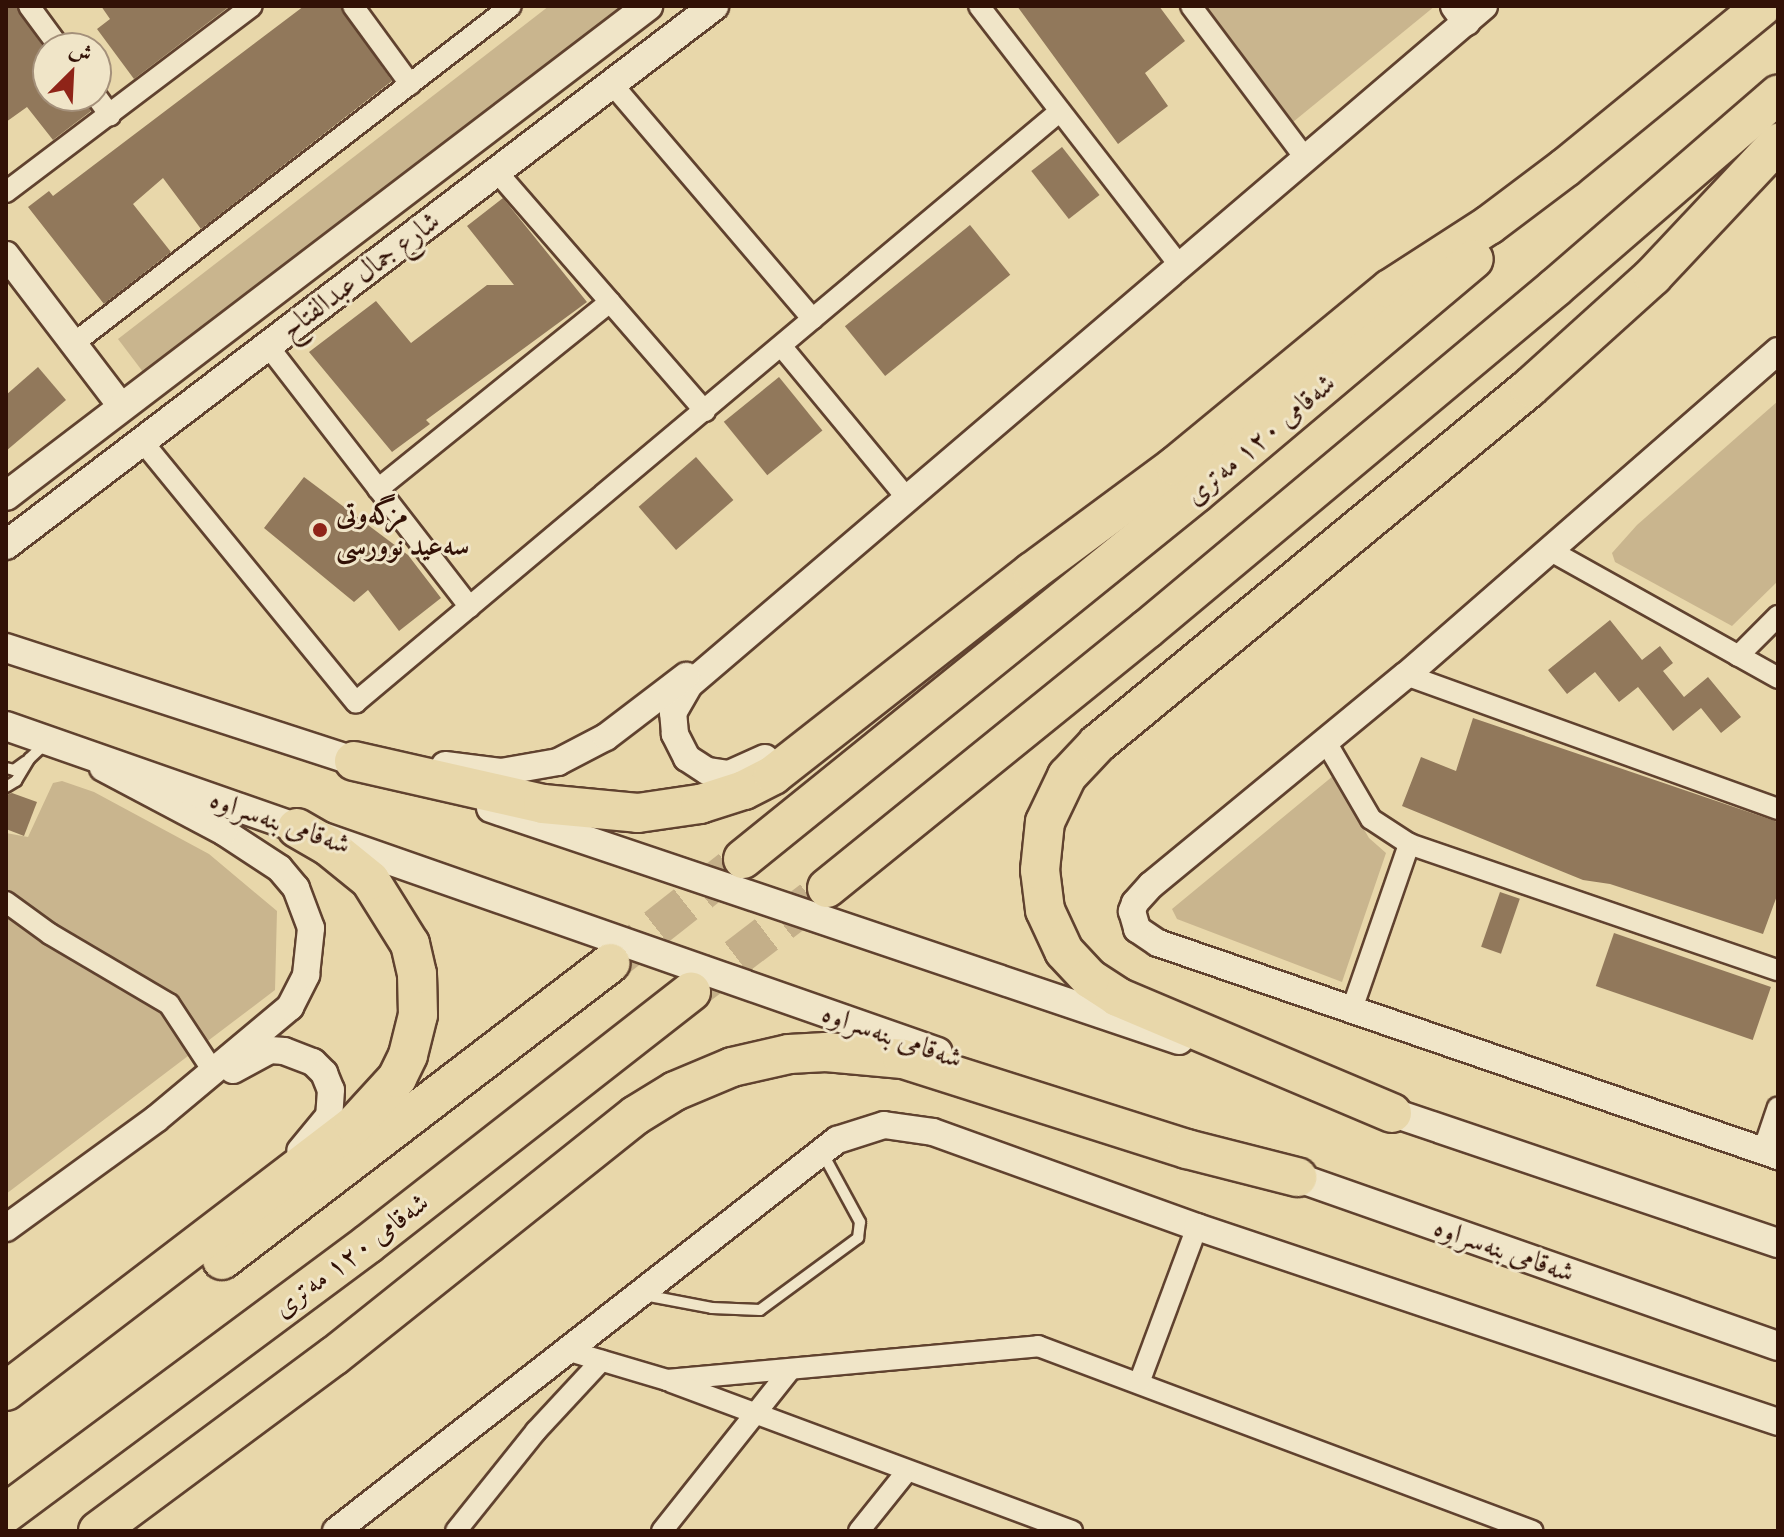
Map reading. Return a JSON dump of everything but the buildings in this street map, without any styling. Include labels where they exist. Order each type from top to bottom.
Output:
[{"type":"highway","points":[[354,761],[543,804],[638,813],[700,804],[744,790],[773,775],[1175,466],[1390,289],[1489,225],[1566,167],[1765,6]]},
{"type":"highway","name":"شەقامی ١٢٠ مەتری","points":[[743,859],[1196,493],[1765,6]]},
{"type":"highway","points":[[827,888],[1147,629],[1556,287],[1778,95]]},
{"type":"highway","points":[[1392,1113],[1118,997],[1090,979],[1064,951],[1045,910],[1040,870],[1045,822],[1067,776],[1097,744],[1529,388],[1653,276],[1778,143]]},
{"type":"highway","points":[[6,1391],[206,1240],[381,1100],[397,1078],[415,1033],[417,974],[403,929],[370,880],[328,846],[297,828]]},
{"type":"highway","points":[[6,1420],[258,1233],[611,963]]},
{"type":"highway","name":"شەقامی ١٢٠ مەتری","points":[[6,1513],[368,1244],[691,992]]},
{"type":"highway","points":[[98,1531],[334,1356],[636,1115],[675,1091],[732,1067],[789,1054],[826,1052],[903,1059],[1187,1149],[1297,1177]]},
{"type":"main road","name":"شارع جمال عبدالفتاح","points":[[6,496],[648,6]]},
{"type":"main road","name":"شارع جمال عبدالفتاح","points":[[6,545],[714,6]]},
{"type":"main road","points":[[523,102],[548,133]]},
{"type":"main road","points":[[6,648],[354,761],[1778,1243]]},
{"type":"main road","name":"شەقامی بنەسراوە","points":[[6,726],[39,750],[77,751],[1778,1346]]},
{"type":"street","points":[[29,6],[48,32]]},
{"type":"street","points":[[6,192],[252,6]]},
{"type":"street","points":[[353,6],[410,84]]},
{"type":"street","points":[[73,344],[511,6]]},
{"type":"street","points":[[979,6],[1180,266]]},
{"type":"street","points":[[1191,6],[1306,159]]},
{"type":"street","points":[[938,646],[746,769],[729,774],[707,771],[687,758],[678,743],[673,713],[690,684],[1306,159],[1468,11]]},
{"type":"street","points":[[612,84],[813,319]]},
{"type":"street","points":[[142,441],[356,702],[1059,112]]},
{"type":"street","points":[[497,172],[705,411]]},
{"type":"street","points":[[6,255],[121,406]]},
{"type":"street","points":[[378,489],[610,302]]},
{"type":"street","points":[[268,346],[470,607]]},
{"type":"street","points":[[782,347],[907,498]]},
{"type":"street","points":[[1778,351],[1406,675],[1151,885],[1135,903],[1132,919],[1137,929],[1158,943],[1770,1154],[1778,1107]]},
{"type":"street","points":[[1551,551],[1778,678]]},
{"type":"street","points":[[254,728],[463,769],[501,772],[530,769],[578,754],[606,737],[778,607]]},
{"type":"street","points":[[1738,656],[1778,616]]},
{"type":"street","points":[[1406,675],[1778,809]]},
{"type":"street","points":[[1326,742],[1371,819],[1409,844],[1778,970]]},
{"type":"street","points":[[6,1228],[156,1119],[290,1007],[298,994],[312,949],[307,910],[290,881],[259,853],[121,780],[77,751]]},
{"type":"street","points":[[1352,1009],[1409,844]]},
{"type":"street","points":[[6,902],[50,934],[169,1004],[213,1071]]},
{"type":"street","points":[[156,1119],[270,1050],[296,1054],[313,1062],[331,1090],[329,1116],[314,1137],[206,1240]]},
{"type":"street","points":[[336,1531],[837,1140],[884,1125],[933,1132],[1197,1227],[1778,1422]]},
{"type":"street","points":[[1139,1383],[1197,1227]]},
{"type":"street","points":[[667,1380],[1038,1346],[1532,1531]]},
{"type":"street","points":[[566,1350],[667,1380],[1059,1529]]},
{"type":"street","points":[[456,1531],[536,1431],[601,1361]]},
{"type":"street","points":[[662,1531],[790,1370]]},
{"type":"street","points":[[859,1531],[907,1471]]},
{"type":"lane","points":[[6,768],[14,770],[39,750]]},
{"type":"lane","points":[[6,787],[16,781],[39,750]]},
{"type":"lane","points":[[638,1293],[712,1308],[760,1310],[858,1238],[860,1222],[822,1152]]},
{"type":"shaded area","points":[[549,6],[623,6],[143,372],[118,339]]},
{"type":"shaded area","points":[[1205,6],[1435,6],[1293,122]]},
{"type":"shaded area","points":[[1778,401],[1778,581],[1732,626],[1615,562],[1612,553],[1637,525]]},
{"type":"shaded area","points":[[1333,776],[1369,838],[1386,853],[1342,982],[1177,919],[1172,909]]},
{"type":"shaded area","points":[[62,781],[94,792],[209,854],[277,911],[275,990],[6,1194],[6,833],[28,837],[53,783]]},
{"type":"tunnel","points":[[611,963],[743,859]]},
{"type":"tunnel","points":[[691,992],[827,888]]},
{"type":"place","name":"مزگەوتی سەعید نوورسی","points":[[320,530]]}]
